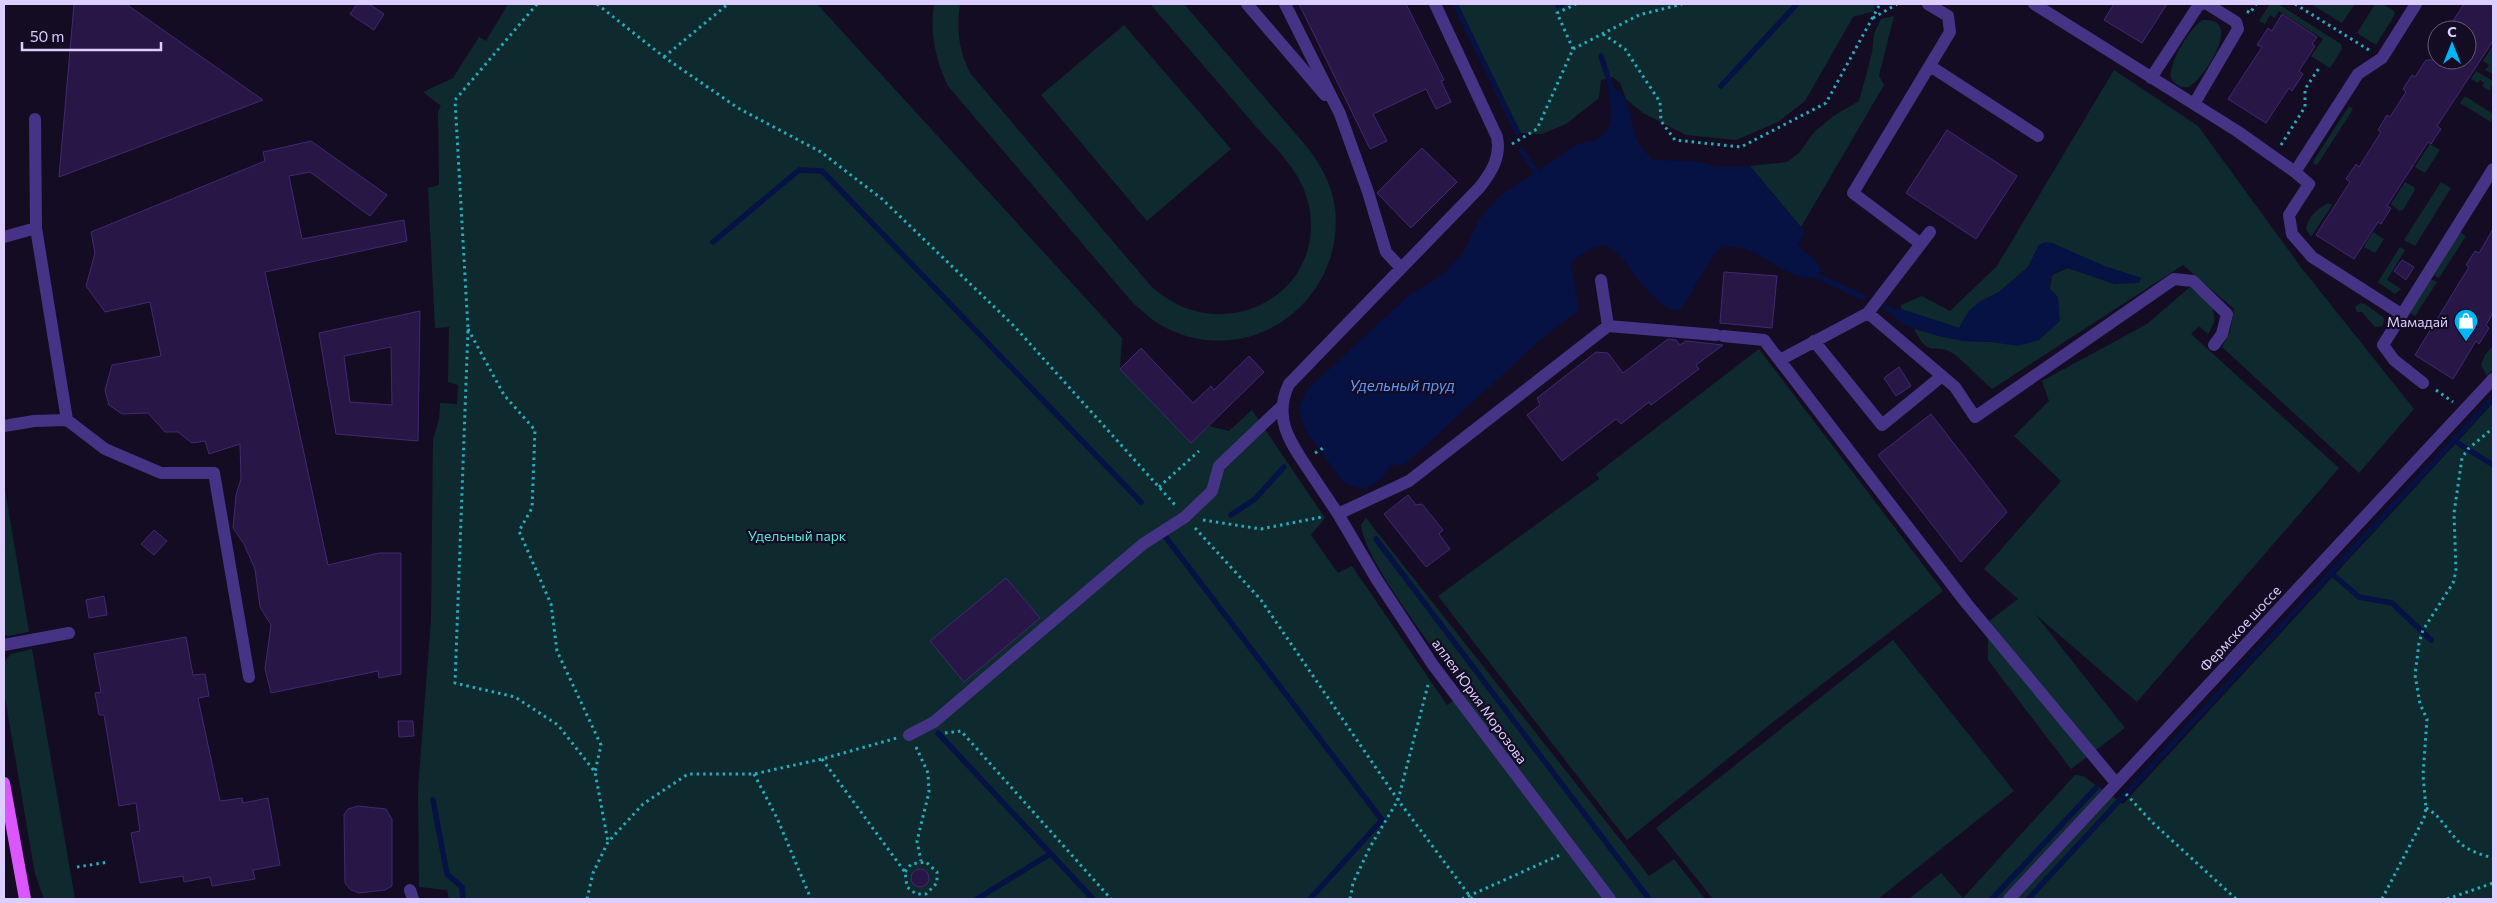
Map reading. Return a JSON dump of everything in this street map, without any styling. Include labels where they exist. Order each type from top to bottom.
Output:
[{"type":"main road","points":[[4,783],[25,899]]},
{"type":"street","points":[[1248,4],[1338,111]]},
{"type":"street","points":[[1284,4],[1338,111],[1366,184],[1386,252],[1400,267]]},
{"type":"street","points":[[909,735],[934,722],[1143,544],[1185,517],[1212,492],[1220,466],[1282,406],[1289,384],[1400,267],[1480,187],[1494,167],[1499,153],[1497,137],[1435,4]]},
{"type":"street","points":[[1921,244],[1853,193],[1950,32],[1948,16],[1928,4]]},
{"type":"street","points":[[2034,4],[2194,104],[2274,156],[2295,172],[2309,184],[2289,215],[2292,234],[2312,256],[2401,314]]},
{"type":"street","points":[[2151,78],[2198,6],[2202,4]]},
{"type":"street","points":[[2194,104],[2238,29],[2236,22],[2207,4]]},
{"type":"street","points":[[2295,172],[2358,74],[2382,58],[2416,4]]},
{"type":"street","points":[[1930,66],[2038,136]]},
{"type":"street","points":[[35,119],[36,228],[67,420]]},
{"type":"street","points":[[2423,382],[2394,360],[2383,345],[2493,169]]},
{"type":"street","points":[[4,237],[36,228]]},
{"type":"street","points":[[1780,360],[1868,313],[1930,232]]},
{"type":"street","points":[[1868,313],[1955,387],[1974,417],[2174,279],[2193,281],[2227,314],[2222,334],[2214,345]]},
{"type":"street","points":[[1601,280],[1608,326]]},
{"type":"street","points":[[1338,514],[1409,481],[1608,326],[1764,340],[1967,604],[2116,783]]},
{"type":"street","points":[[1814,341],[1882,425],[1942,376]]},
{"type":"street","name":"Фермское шоссе","points":[[2009,899],[2493,379]]},
{"type":"street","name":"аллея Юрия Морозова","points":[[1282,406],[1282,422],[1287,438],[1338,514],[1377,580],[1433,665],[1610,899]]},
{"type":"street","points":[[4,426],[34,421],[67,420],[105,449],[161,473],[214,474],[249,677]]},
{"type":"street","points":[[4,645],[70,633]]},
{"type":"path","points":[[537,4],[455,100],[468,328],[464,363],[455,683],[515,697],[558,725],[595,772]]},
{"type":"path","points":[[596,4],[664,57],[738,108],[821,152],[882,199],[1014,326],[1261,600],[1398,800],[1471,898]]},
{"type":"path","points":[[664,57],[728,4]]},
{"type":"path","points":[[1573,49],[1557,13],[1576,4]]},
{"type":"path","points":[[1499,153],[1537,129],[1573,49],[1639,15],[1682,4]]},
{"type":"path","points":[[1603,34],[1625,49],[1660,102],[1661,121],[1675,140],[1741,147],[1826,103],[1880,4]]},
{"type":"path","points":[[1872,18],[1897,4]]},
{"type":"path","points":[[2245,10],[2250,13],[2256,4]]},
{"type":"path","points":[[2296,4],[2382,58]]},
{"type":"path","points":[[2274,156],[2305,107],[2305,89],[2319,68]]},
{"type":"path","points":[[468,328],[504,395],[535,430],[532,508],[519,531],[551,604],[556,651],[601,745],[595,772],[608,842]]},
{"type":"path","points":[[2423,382],[2464,410]]},
{"type":"path","points":[[2382,899],[2424,818],[2426,808],[2423,775],[2427,719],[2420,704],[2415,675],[2419,642],[2423,630],[2452,583],[2456,571],[2454,512],[2462,458],[2468,449],[2493,428]]},
{"type":"path","points":[[1318,451],[1323,448]]},
{"type":"path","points":[[1159,487],[1199,451]]},
{"type":"path","points":[[1185,517],[1261,529],[1338,514]]},
{"type":"path","points":[[1350,899],[1353,883],[1370,847],[1398,800],[1433,665]]},
{"type":"path","points":[[934,722],[946,734],[961,731],[1111,899]]},
{"type":"path","points":[[587,899],[593,873],[608,842],[643,804],[688,774],[754,774],[822,759],[909,735],[922,757],[928,773],[928,801],[917,840],[920,861]]},
{"type":"path","points":[[822,759],[905,872],[905,883],[911,891],[921,894],[931,891],[937,883],[936,872],[930,864],[920,861],[911,864],[905,872]]},
{"type":"path","points":[[754,774],[777,818],[811,899]]},
{"type":"path","points":[[2116,783],[2152,822],[2236,899]]},
{"type":"path","points":[[2426,808],[2434,812],[2460,843],[2479,854],[2493,858]]},
{"type":"path","points":[[1462,899],[1471,898],[1572,849]]},
{"type":"path","points":[[77,867],[109,862]]},
{"type":"path","points":[[2447,899],[2493,883]]},
{"type":"green space","name":"Удельный парк","points":[[508,4],[817,4],[1122,338],[1120,369],[1191,443],[1209,426],[1229,431],[1252,410],[1325,518],[1311,535],[1338,573],[1352,566],[1447,705],[1465,692],[1405,609],[1375,562],[1361,525],[1366,518],[1649,876],[1674,859],[1705,899],[449,899],[447,890],[419,887],[418,789],[431,620],[433,440],[439,419],[440,403],[457,404],[458,385],[448,382],[449,327],[435,328],[428,188],[439,185],[438,111],[441,106],[423,92],[453,78],[479,37],[486,41]]},
{"type":"green space","points":[[934,4],[960,4],[959,40],[970,73],[1150,285],[1179,305],[1209,314],[1239,312],[1266,302],[1289,284],[1304,259],[1311,229],[1306,195],[1302,185],[1283,156],[1150,4],[1184,4],[1307,147],[1329,183],[1335,208],[1334,241],[1325,271],[1309,297],[1287,318],[1261,333],[1231,340],[1200,339],[1168,329],[1149,317],[1132,302],[948,86],[937,56],[933,36]]},
{"type":"green space","points":[[1455,4],[1875,4],[1874,11],[1853,17],[1805,101],[1778,122],[1736,140],[1686,135],[1643,113],[1626,99],[1620,83],[1613,77],[1601,80],[1599,98],[1566,124],[1542,134],[1518,133]]},
{"type":"green space","points":[[2270,4],[2278,4],[2341,44],[2342,49],[2330,68],[2311,56],[2323,39],[2279,11],[2275,18],[2270,15],[2265,24],[2259,21]]},
{"type":"green space","points":[[2311,4],[2355,4],[2342,23]]},
{"type":"green space","points":[[2375,4],[2383,4],[2394,11],[2395,14],[2376,45],[2357,33]]},
{"type":"green space","points":[[1894,16],[1879,76],[1884,85],[1801,227],[1750,166],[1787,162],[1799,153],[1815,131],[1835,115],[1859,101],[1872,53],[1874,34],[1881,19]]},
{"type":"green space","points":[[2203,20],[2215,22],[2221,29],[2221,39],[2210,63],[2202,74],[2188,87],[2180,86],[2171,78],[2176,55],[2192,30]]},
{"type":"green space","points":[[1124,25],[1231,149],[1147,221],[1041,95]]},
{"type":"green space","points":[[2492,47],[2493,74],[2485,70],[2489,65],[2483,61]]},
{"type":"green space","points":[[2114,70],[2198,126],[2300,266],[2414,409],[2359,473],[2222,347],[2230,332],[2234,309],[2183,265],[1992,389],[1954,354],[1924,345],[1914,329],[1963,341],[1991,342],[2050,289],[2052,275],[2068,268],[2115,284],[2141,278],[2039,245],[2028,267],[1999,292],[1981,301],[1969,311],[1959,328],[1901,309],[1901,305],[1922,296],[1950,311],[1997,266]]},
{"type":"green space","points":[[2476,71],[2493,81],[2490,91],[2482,86],[2484,83],[2480,80],[2478,83],[2471,79]]},
{"type":"green space","points":[[2465,96],[2493,114],[2491,122],[2460,103]]},
{"type":"green space","points":[[2349,106],[2353,109],[2317,165],[2313,163],[2314,160]]},
{"type":"green space","points":[[2430,144],[2440,150],[2425,173],[2415,167]]},
{"type":"green space","points":[[2405,182],[2414,187],[2415,190],[2403,210],[2399,211],[2391,204]]},
{"type":"green space","points":[[2441,182],[2451,188],[2415,246],[2404,240]]},
{"type":"green space","points":[[2328,203],[2332,205],[2311,237],[2306,229],[2311,217]]},
{"type":"green space","points":[[2373,232],[2384,239],[2375,253],[2364,247]]},
{"type":"green space","points":[[2460,232],[2466,236],[2439,278],[2434,275]]},
{"type":"green space","points":[[2400,247],[2405,250],[2387,280],[2401,289],[2395,294],[2378,282]]},
{"type":"green space","points":[[2431,279],[2437,282],[2415,316],[2410,313]]},
{"type":"green space","points":[[2190,287],[2208,303],[2214,313],[2213,326],[2208,334],[2199,326],[2191,334],[2339,468],[2137,702],[2035,614],[2125,728],[2071,769],[1988,660],[1988,622],[2018,599],[1984,569],[2061,481],[2014,436],[2049,401],[2042,381],[2147,324]]},
{"type":"green space","points":[[2360,303],[2365,304],[2384,318],[2383,326],[2375,327],[2362,312],[2357,312],[2355,307]]},
{"type":"green space","points":[[2493,345],[2493,369],[2487,376],[2481,365],[2485,355]]},
{"type":"green space","points":[[1759,349],[1943,591],[1782,715],[1627,840],[1438,596],[1599,479],[1596,474]]},
{"type":"green space","points":[[2493,403],[2493,899],[1909,899],[1941,873],[1963,898],[2075,775],[2083,776],[2123,804]]},
{"type":"green space","points":[[4,484],[29,632],[8,636],[4,634]]},
{"type":"green space","points":[[1893,640],[2014,791],[1878,899],[1713,899],[1656,828]]},
{"type":"green space","points":[[32,649],[75,899],[44,899],[35,874],[4,692],[4,662],[11,654]]},
{"type":"water","name":"Удельный пруд","points":[[1611,87],[1618,90],[1627,102],[1638,142],[1652,160],[1695,161],[1720,167],[1750,166],[1804,231],[1798,245],[1816,261],[1821,270],[1817,276],[1798,276],[1747,249],[1737,247],[1721,248],[1709,262],[1679,310],[1669,309],[1646,289],[1620,256],[1606,246],[1598,246],[1579,256],[1571,264],[1579,310],[1539,341],[1420,451],[1403,464],[1390,466],[1379,481],[1362,489],[1343,482],[1305,429],[1299,409],[1306,391],[1410,294],[1441,276],[1463,253],[1479,220],[1501,195],[1574,146],[1598,138],[1604,133],[1610,122],[1608,91]]},
{"type":"water","points":[[2046,242],[2107,267],[2141,278],[2139,283],[2115,284],[2068,268],[2055,272],[2050,279],[2050,289],[2058,297],[2060,321],[2039,340],[2018,346],[1991,342],[1963,341],[1938,336],[1907,326],[1893,316],[1895,309],[1901,309],[1959,328],[1969,311],[1981,301],[1999,292],[2028,267],[2039,245]]},
{"type":"building","points":[[74,4],[126,4],[263,100],[59,177]]},
{"type":"building","points":[[357,4],[369,4],[384,14],[374,30],[350,14]]},
{"type":"building","points":[[1299,4],[1406,4],[1444,80],[1441,81],[1451,102],[1436,109],[1426,89],[1373,114],[1387,141],[1370,149]]},
{"type":"building","points":[[2114,4],[2167,4],[2142,43],[2104,20]]},
{"type":"building","points":[[2464,4],[2493,4],[2493,41],[2477,65],[2477,20],[2454,20]]},
{"type":"building","points":[[2282,14],[2317,37],[2312,44],[2315,46],[2299,71],[2303,74],[2292,91],[2289,88],[2266,123],[2228,99],[2262,47],[2257,45],[2268,28],[2272,31]]},
{"type":"building","points":[[2426,60],[2427,70],[2474,70],[2437,126],[2441,129],[2431,144],[2428,142],[2387,206],[2391,208],[2381,224],[2378,222],[2354,259],[2316,235],[2350,182],[2346,179],[2356,164],[2359,167],[2381,132],[2378,130],[2387,115],[2390,117],[2406,92],[2403,89],[2412,75],[2415,77]]},
{"type":"building","points":[[1947,130],[2017,176],[1976,239],[1906,193]]},
{"type":"building","points":[[311,141],[387,195],[370,216],[310,172],[289,176],[302,239],[404,220],[407,241],[265,272],[328,565],[379,553],[401,553],[401,674],[379,678],[378,671],[271,693],[265,669],[271,625],[260,607],[255,569],[244,544],[233,528],[236,495],[241,479],[240,444],[209,454],[205,441],[192,443],[178,432],[165,432],[148,413],[122,414],[109,405],[105,390],[112,365],[161,356],[150,302],[105,312],[86,286],[95,253],[91,232],[265,161],[263,152]]},
{"type":"building","points":[[1422,148],[1457,182],[1411,228],[1377,193]]},
{"type":"building","points":[[2493,229],[2493,313],[2486,325],[2489,328],[2479,344],[2476,341],[2453,379],[2415,355],[2469,267],[2466,265],[2475,251],[2479,253]]},
{"type":"building","points":[[2402,260],[2414,267],[2406,280],[2394,271]]},
{"type":"building","points":[[1724,272],[1777,276],[1772,328],[1720,323]]},
{"type":"building","points":[[420,311],[418,441],[336,434],[319,333]],"holes":[[[391,347],[392,405],[350,402],[344,356]]]},
{"type":"building","points":[[1668,339],[1676,340],[1680,345],[1686,341],[1723,345],[1696,365],[1699,369],[1651,405],[1649,402],[1621,424],[1616,419],[1562,461],[1527,415],[1540,405],[1537,398],[1596,352],[1608,353],[1623,373]]},
{"type":"building","points":[[1141,348],[1193,403],[1211,386],[1214,390],[1249,356],[1264,372],[1191,443],[1120,369]]},
{"type":"building","points":[[1899,367],[1911,386],[1896,396],[1884,378]]},
{"type":"building","points":[[1931,414],[2007,512],[1961,562],[1878,455]]},
{"type":"building","points":[[1408,495],[1416,505],[1422,504],[1443,530],[1439,534],[1450,549],[1426,567],[1384,514]]},
{"type":"building","points":[[154,530],[167,541],[154,555],[141,544]]},
{"type":"building","points":[[1006,578],[1040,618],[964,682],[930,641]]},
{"type":"building","points":[[104,596],[107,615],[89,618],[86,600]]},
{"type":"building","points":[[186,637],[193,675],[205,674],[209,696],[198,698],[220,801],[242,798],[243,803],[268,798],[280,865],[253,870],[255,879],[212,886],[210,877],[184,882],[183,876],[140,883],[131,833],[140,831],[136,803],[119,806],[104,715],[99,715],[95,693],[101,692],[94,654]]},
{"type":"building","points":[[398,721],[413,721],[414,736],[399,737]]},
{"type":"building","points":[[358,806],[386,809],[392,819],[392,886],[385,890],[359,893],[351,890],[345,883],[344,815],[348,809]]},
{"type":"building","points":[[920,869],[926,872],[929,878],[926,884],[920,887],[914,884],[911,878],[914,872]]},
{"type":"waterway","points":[[1455,4],[1518,133]]},
{"type":"waterway","points":[[1558,6],[1563,4]]},
{"type":"waterway","points":[[1721,86],[1797,4]]},
{"type":"waterway","points":[[1601,56],[1611,87]]},
{"type":"waterway","points":[[1522,151],[1536,172]]},
{"type":"waterway","points":[[713,242],[799,170],[822,171],[1141,502]]},
{"type":"waterway","points":[[1817,276],[1863,297]]},
{"type":"waterway","points":[[1886,308],[1893,311]]},
{"type":"waterway","points":[[2028,899],[2493,398]]},
{"type":"waterway","points":[[2453,440],[2493,465]]},
{"type":"waterway","points":[[1231,515],[1255,499],[1284,467]]},
{"type":"waterway","points":[[1164,535],[1382,820],[1310,899]]},
{"type":"waterway","points":[[1376,539],[1649,899]]},
{"type":"waterway","points":[[2330,572],[2359,597],[2392,603],[2431,640]]},
{"type":"waterway","points":[[938,733],[1093,899]]},
{"type":"waterway","points":[[1992,899],[2096,788]]},
{"type":"waterway","points":[[433,800],[447,874],[462,887],[463,899]]},
{"type":"waterway","points":[[977,899],[1050,854]]},
{"type":"place","name":"Мамадай","points":[[2466,342]]}]
